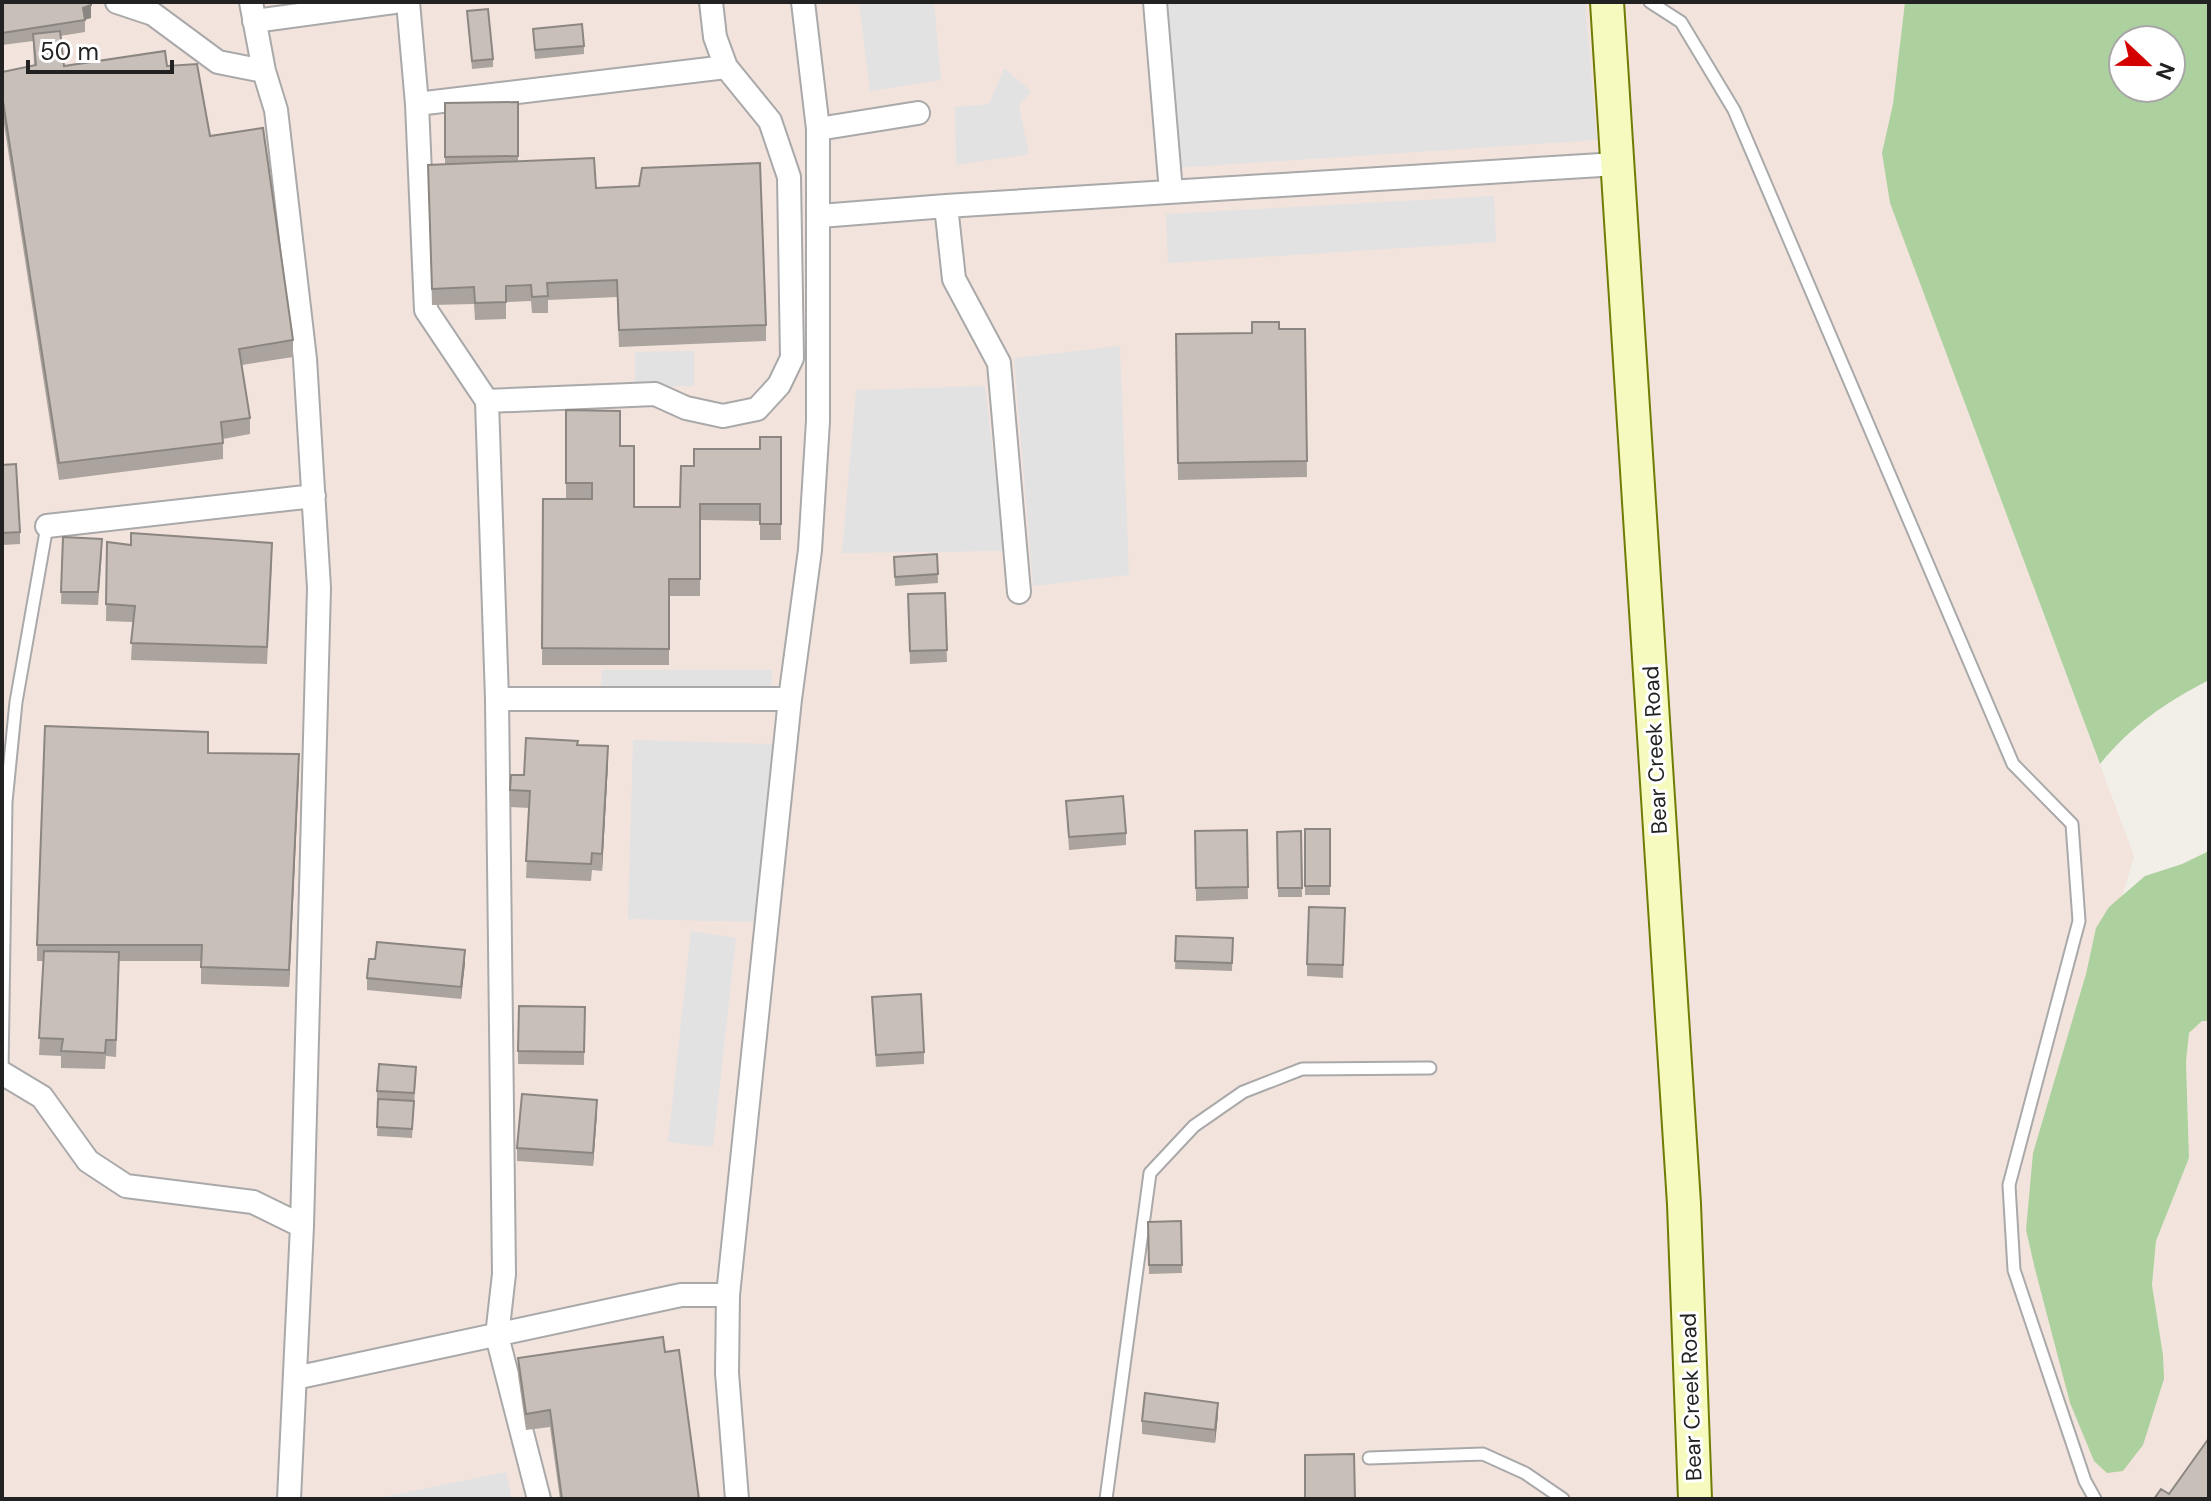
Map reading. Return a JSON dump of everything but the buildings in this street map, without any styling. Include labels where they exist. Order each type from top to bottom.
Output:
[{"type":"street","points":[[117,2],[153,14],[218,62],[264,71]]},
{"type":"street","points":[[289,1499],[302,1226],[319,588],[305,359],[276,110],[252,12],[394,2]]},
{"type":"street","points":[[408,2],[417,104],[426,310],[487,401],[497,699],[504,1274],[497,1336],[539,1499]]},
{"type":"street","points":[[487,401],[655,394],[686,408],[723,416],[757,409],[779,385],[792,358],[789,177],[770,121],[726,67],[715,37],[711,2]]},
{"type":"street","points":[[737,1499],[727,1373],[728,1295],[790,699],[812,521],[818,421],[818,129],[803,2]]},
{"type":"street","points":[[1155,2],[1171,192]]},
{"type":"street","name":"Bear Creek Road","points":[[1607,2],[1684,1204],[1695,1499]]},
{"type":"street","points":[[417,104],[726,67]]},
{"type":"street","points":[[818,129],[918,113]]},
{"type":"street","points":[[820,216],[1617,164]]},
{"type":"street","points":[[946,206],[954,279],[999,363],[1019,592]]},
{"type":"street","points":[[47,526],[314,496]]},
{"type":"street","points":[[497,699],[790,699]]},
{"type":"street","points":[[2,1073],[42,1097],[88,1161],[126,1186],[253,1202],[302,1226]]},
{"type":"street","points":[[295,1378],[681,1295],[728,1295]]},
{"type":"lane","points":[[1650,2],[1681,22],[1734,110],[2013,764],[2072,824],[2079,921],[2009,1185],[2014,1270],[2085,1481],[2095,1499]]},
{"type":"lane","points":[[2,1073],[6,802],[23,663],[47,526]]},
{"type":"lane","points":[[1106,1499],[1150,1173],[1194,1126],[1243,1092],[1302,1069],[1430,1068]]},
{"type":"lane","points":[[1369,1458],[1483,1454],[1525,1473],[1563,1499]]},
{"type":"shaded area","points":[[2,2],[1933,2],[1891,203],[2134,856],[2026,1230],[2070,1403],[2163,1355],[2152,1285],[2156,1241],[2189,1158],[2186,1062],[2189,1033],[2202,1021],[2209,1021],[2209,1499],[2,1499]]},
{"type":"shaded area","points":[[859,2],[934,2],[941,80],[870,91]]},
{"type":"shaded area","points":[[1163,2],[1585,2],[1597,140],[1175,168]]},
{"type":"shaded area","points":[[1004,68],[1031,91],[1019,106],[1029,154],[956,165],[955,107],[989,104]]},
{"type":"shaded area","points":[[1494,196],[1496,242],[1168,263],[1166,214]]},
{"type":"shaded area","points":[[1120,346],[1129,575],[1033,586],[1014,358]]},
{"type":"shaded area","points":[[694,351],[694,386],[635,387],[635,352]]},
{"type":"shaded area","points":[[985,386],[1004,551],[842,553],[856,390]]},
{"type":"shaded area","points":[[602,670],[772,670],[771,690],[601,689]]},
{"type":"shaded area","points":[[633,740],[776,744],[758,922],[628,919]]},
{"type":"shaded area","points":[[691,931],[736,938],[713,1147],[668,1142]]},
{"type":"shaded area","points":[[506,1472],[512,1499],[383,1499],[383,1497]]},
{"type":"green space","points":[[1905,2],[2209,2],[2209,680],[2150,716],[2100,764],[1890,203],[1882,153],[1893,104]]},
{"type":"green space","points":[[2209,851],[2209,1021],[2202,1021],[2189,1033],[2186,1062],[2189,1158],[2156,1241],[2152,1285],[2164,1379],[2143,1445],[2123,1471],[2107,1473],[2094,1461],[2070,1403],[2035,1269],[2026,1230],[2033,1153],[2086,974],[2096,928],[2109,907],[2145,876]]}]
